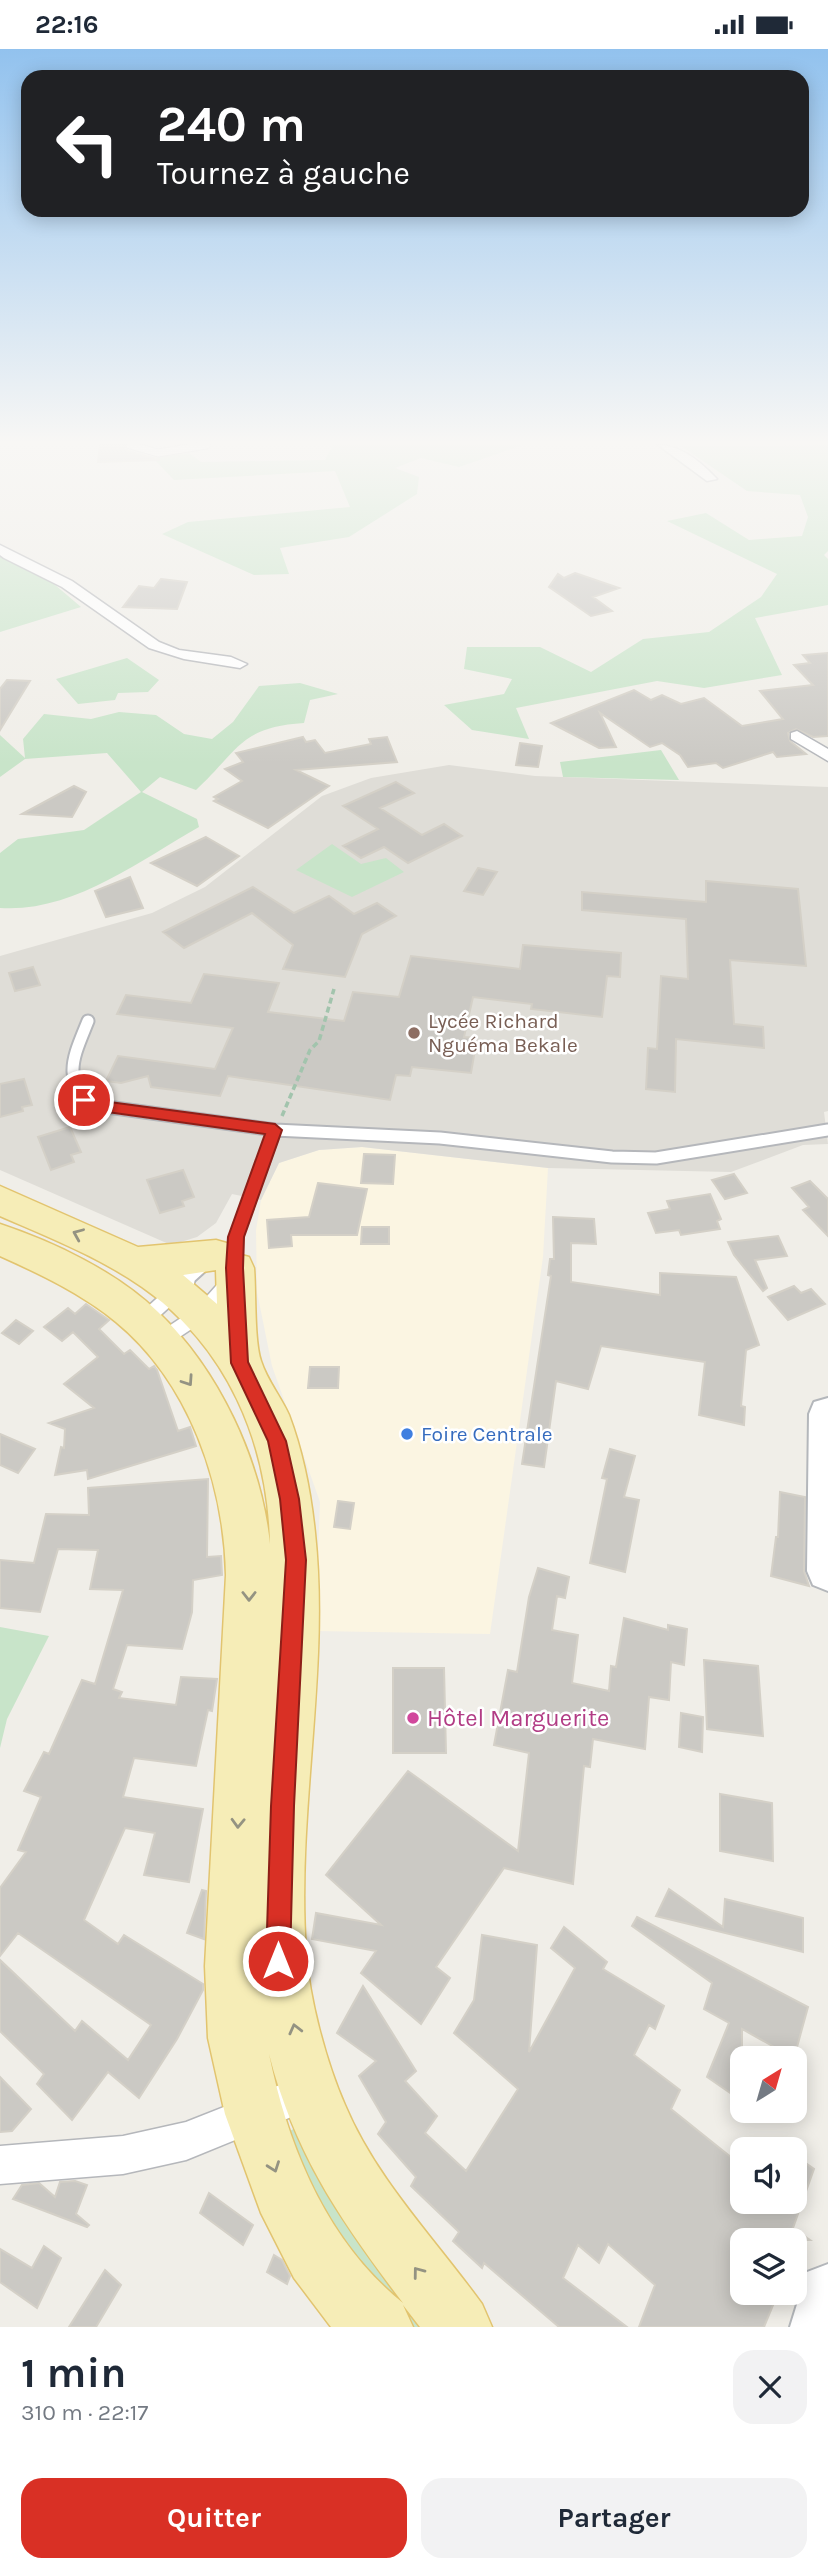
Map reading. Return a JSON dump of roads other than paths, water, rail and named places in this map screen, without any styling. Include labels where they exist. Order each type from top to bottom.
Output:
[{"type":"main road","points":[[0,1200],[133,1262],[179,1261],[229,1253],[240,1363]]},
{"type":"main road","points":[[0,1239],[93,1287],[170,1317],[240,1363],[277,1441],[290,1499],[296,1560],[282,1806],[278,1961],[310,2091],[323,2127],[364,2199],[459,2327]]},
{"type":"main road","points":[[133,1262],[170,1317],[237,1486],[247,1540],[250,1597],[239,1790],[235,2018],[253,2112],[284,2195],[311,2246],[336,2284],[362,2314],[380,2327]]},
{"type":"main road","points":[[828,1414],[828,1571]]},
{"type":"main road","points":[[820,2327],[828,2293]]},
{"type":"street","points":[[5,551],[30,568],[76,590],[152,644],[175,653],[240,664]]},
{"type":"street","points":[[797,736],[828,756]]},
{"type":"street","points":[[0,2165],[123,2155],[186,2141],[310,2091]]},
{"type":"lane","points":[[88,1021],[72,1062],[75,1089],[84,1100],[100,1106],[275,1130],[440,1138],[612,1157],[656,1158],[828,1130]]},
{"type":"lane","points":[[170,1317],[216,1300],[229,1253],[275,1130]]},
{"type":"lane","points":[[170,1317],[229,1253]]},
{"type":"place","name":"Lycée Richard Nguéma Bekale","points":[[414,1033]]},
{"type":"place","name":"Foire Centrale","points":[[407,1434]]},
{"type":"place","name":"Hôtel Marguerite","points":[[413,1718]]}]
